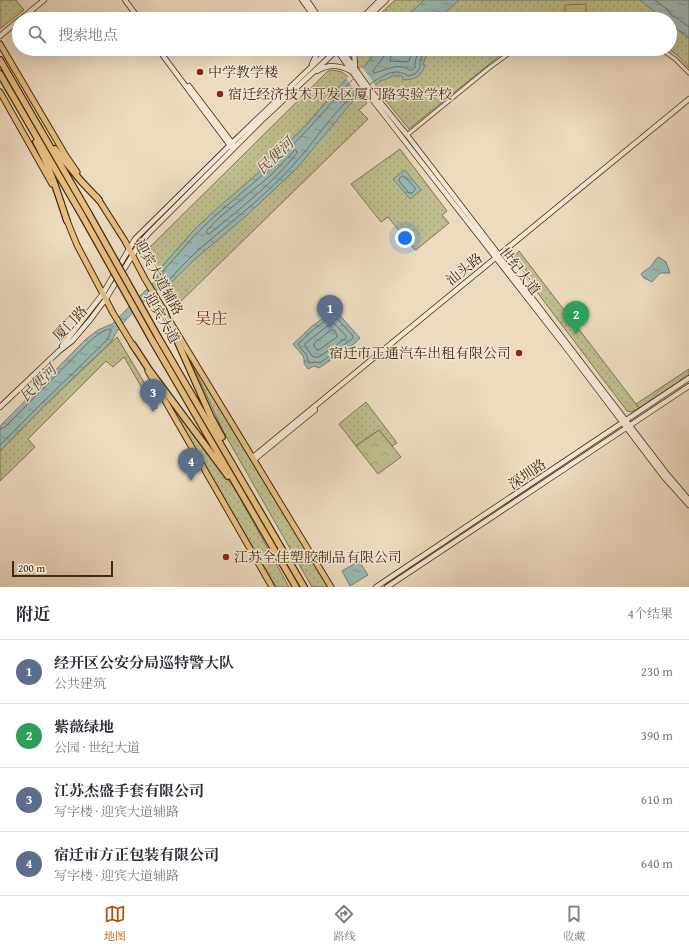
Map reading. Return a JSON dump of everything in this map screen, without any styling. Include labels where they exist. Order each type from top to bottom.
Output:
[{"type":"highway","name":"迎宾大道","points":[[0,60],[158,336],[305,587]]},
{"type":"highway","name":"迎宾大道","points":[[0,74],[152,340],[296,587]]},
{"type":"highway","points":[[6,84],[16,108],[46,162],[67,221]]},
{"type":"highway","points":[[40,129],[71,169],[99,200]]},
{"type":"highway","points":[[163,309],[211,417],[250,493]]},
{"type":"highway","points":[[133,345],[150,371],[247,502]]},
{"type":"highway","points":[[277,556],[292,587]]},
{"type":"main road","name":"迎宾大道辅路","points":[[0,44],[66,156],[80,178],[99,200],[129,249],[157,300],[331,587]]},
{"type":"main road","points":[[0,92],[52,183],[77,245],[113,313],[133,345],[272,587]]},
{"type":"street","points":[[30,12],[44,0]]},
{"type":"street","points":[[122,0],[131,12]]},
{"type":"street","points":[[125,0],[134,12]]},
{"type":"street","points":[[302,0],[313,12]]},
{"type":"street","points":[[307,0],[315,12]]},
{"type":"street","points":[[368,12],[380,0]]},
{"type":"street","points":[[373,12],[386,0]]},
{"type":"street","points":[[0,36],[12,26]]},
{"type":"street","points":[[163,56],[233,146]]},
{"type":"street","points":[[166,56],[233,146]]},
{"type":"street","points":[[309,70],[316,56]]},
{"type":"street","name":"厦门路","points":[[59,351],[72,341],[106,299],[140,243],[233,146],[323,56]]},
{"type":"street","name":"厦门路","points":[[59,351],[103,293],[135,239],[147,226],[330,56]]},
{"type":"street","name":"世纪大道","points":[[343,56],[370,93],[625,421],[689,500]]},
{"type":"street","points":[[308,76],[326,66],[342,67],[354,71],[354,56]]},
{"type":"street","points":[[408,135],[505,56]]},
{"type":"street","points":[[671,56],[689,73]]},
{"type":"street","name":"世纪大道","points":[[370,93],[408,135],[498,257]]},
{"type":"street","name":"汕头路","points":[[254,458],[689,99]]},
{"type":"street","name":"汕头路","points":[[498,257],[689,102]]},
{"type":"street","points":[[0,406],[59,351]]},
{"type":"street","name":"深圳路","points":[[376,587],[689,378]]},
{"type":"street","name":"深圳路","points":[[387,587],[689,386]]},
{"type":"street","name":"世纪大道","points":[[629,426],[663,476],[689,505]]},
{"type":"green space","points":[[0,0],[16,0],[24,10],[21,12],[12,12],[12,20],[0,29]]},
{"type":"green space","points":[[395,0],[689,0],[689,68],[677,55],[677,12],[382,12]]},
{"type":"green space","points":[[586,4],[586,12],[565,12],[565,5]]},
{"type":"green space","points":[[356,56],[499,56],[409,129],[356,64]]},
{"type":"green space","points":[[332,70],[342,72],[348,77],[307,124],[263,169],[193,231],[158,271],[149,257],[149,248],[328,71]]},
{"type":"green space","points":[[361,95],[367,103],[359,110],[368,119],[177,305],[168,292],[168,286],[194,260],[297,168],[347,106]]},
{"type":"green space","points":[[400,149],[447,211],[442,215],[449,223],[416,250],[388,217],[381,222],[351,184]]},
{"type":"green space","points":[[519,251],[639,408],[632,412],[627,411],[515,263],[515,256]]},
{"type":"green space","points":[[117,337],[157,404],[157,408],[154,409],[124,357],[113,367],[106,361],[28,439],[35,447],[0,481],[0,451],[45,405]]},
{"type":"green space","points":[[182,342],[330,587],[312,587],[223,431]]},
{"type":"green space","points":[[689,369],[689,375],[639,408],[636,404]]},
{"type":"green space","points":[[366,402],[397,443],[392,446],[379,430],[356,446],[339,424]]},
{"type":"green space","points":[[174,404],[235,489],[289,587],[276,587],[171,406]]},
{"type":"green space","points":[[379,430],[401,457],[378,474],[356,446]]},
{"type":"water","points":[[424,0],[459,0],[446,12],[411,12]]},
{"type":"water","points":[[640,0],[689,0],[689,38],[677,29],[677,12],[655,12]]},
{"type":"water","points":[[373,56],[426,56],[422,73],[417,77],[403,80],[402,76],[392,76],[382,80],[353,101],[297,168],[246,216],[194,260],[168,286],[164,284],[127,318],[111,342],[45,405],[0,451],[0,426],[86,339],[98,330],[112,324],[155,281],[158,271],[193,231],[263,169],[307,124],[348,77],[364,67]]},
{"type":"water","points":[[405,170],[421,190],[410,199],[393,179]]},
{"type":"water","points":[[659,257],[666,262],[670,273],[660,273],[652,282],[644,278],[641,274]]},
{"type":"water","points":[[335,310],[360,338],[354,344],[319,368],[314,366],[308,369],[304,363],[303,356],[293,344],[312,326]]},
{"type":"water","points":[[359,561],[368,575],[350,586],[342,571]]},
{"type":"pier","points":[[362,67],[376,86],[360,98],[346,78]]},
{"type":"place","name":"中学教学楼","points":[[200,72]]},
{"type":"place","name":"宿迁经济技术开发区厦门路实验学校","points":[[220,94]]},
{"type":"place","name":"经开区公安分局巡特警大队","points":[[330,328]]},
{"type":"place","name":"紫薇绿地","points":[[576,334]]},
{"type":"place","name":"宿迁市正通汽车出租有限公司","points":[[519,353]]},
{"type":"place","name":"江苏杰盛手套有限公司","points":[[153,412]]},
{"type":"place","name":"宿迁市方正包装有限公司","points":[[191,481]]},
{"type":"place","name":"江苏全佳塑胶制品有限公司","points":[[226,557]]},
{"type":"district","name":"吴庄","points":[[211,318]]},
{"type":"water label","name":"民便河","points":[[275,156]]},
{"type":"water label","name":"民便河","points":[[38,383]]}]
